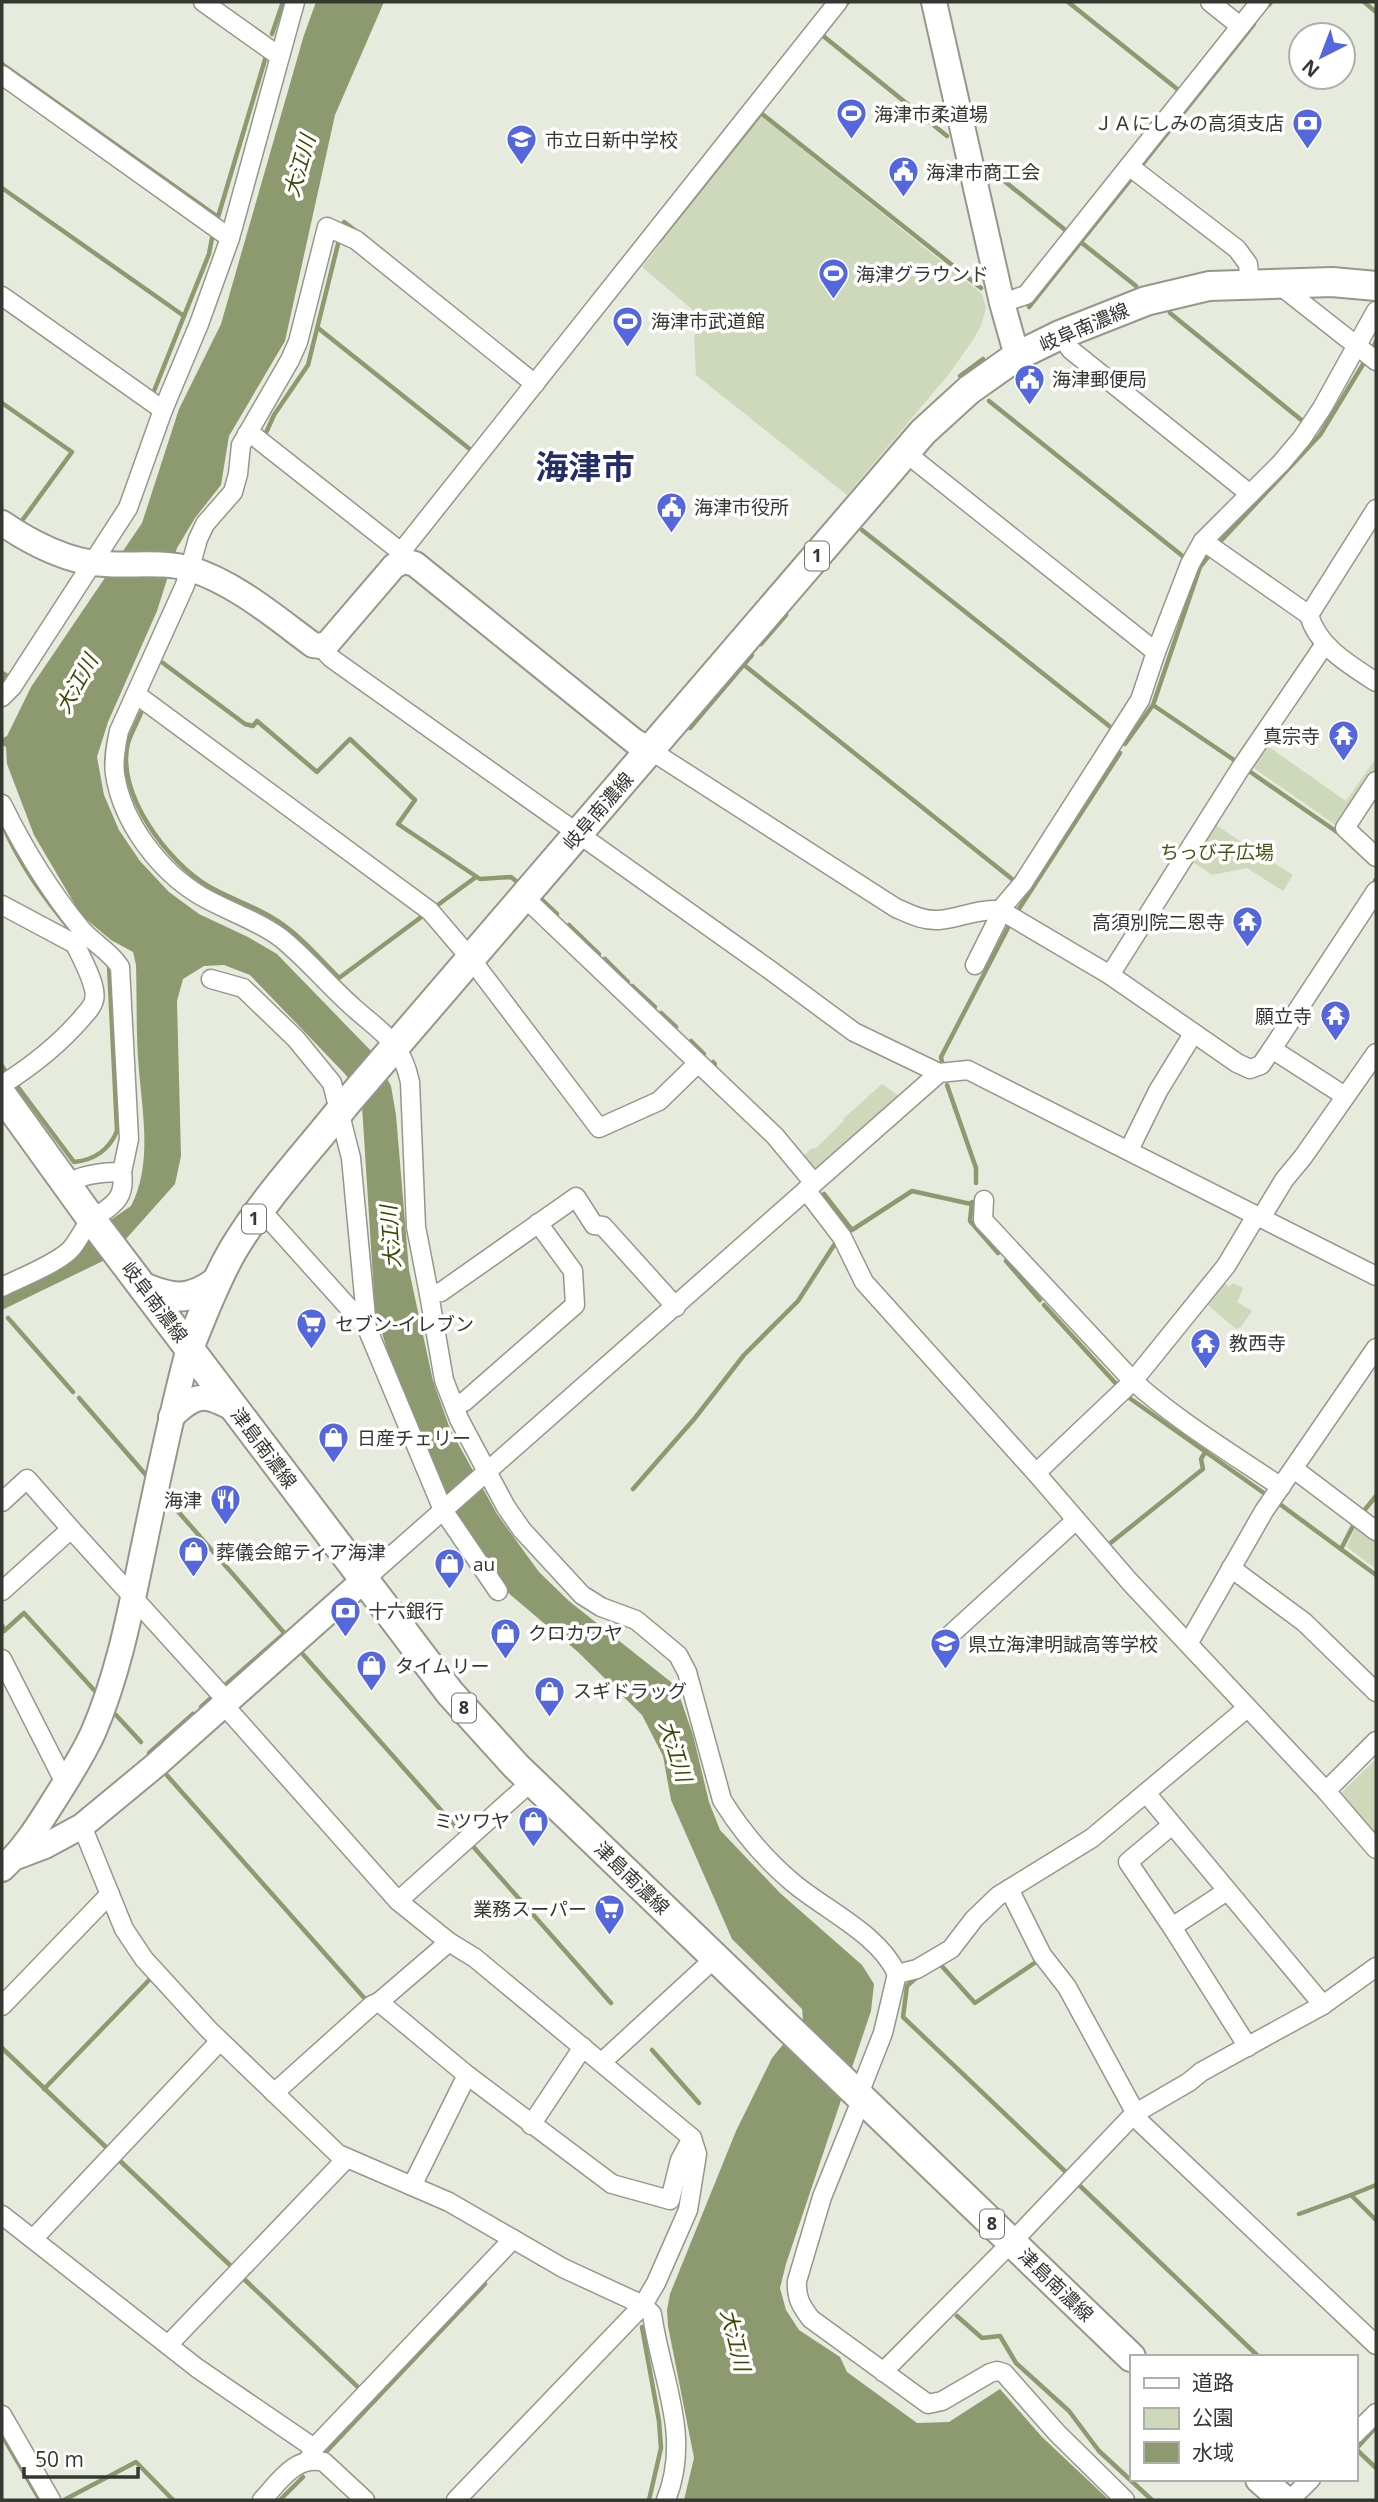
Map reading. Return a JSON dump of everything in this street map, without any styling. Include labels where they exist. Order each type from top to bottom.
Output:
[{"type":"main road","name":"岐阜南濃線","points":[[189,1348],[216,1282],[234,1249],[261,1210],[342,1109],[923,432],[969,390],[1017,356],[1060,335],[1146,301],[1209,286],[1332,282],[1376,286]]},
{"type":"main road","name":"岐阜南濃線","points":[[2,1094],[189,1348]]},
{"type":"main road","points":[[143,1287],[178,1297],[203,1291],[216,1282]]},
{"type":"main road","name":"津島南濃線","points":[[189,1348],[450,1693],[531,1781],[1130,2356]]},
{"type":"main road","points":[[1262,2481],[1284,2500]]},
{"type":"street","points":[[204,2],[279,55]]},
{"type":"street","points":[[2,698],[98,564],[128,508],[230,238],[295,2]]},
{"type":"street","points":[[2,523],[54,551],[98,564],[183,567],[216,579],[240,592],[313,645],[328,643],[402,557],[535,384],[838,2]]},
{"type":"street","points":[[934,2],[1002,303],[1017,356]]},
{"type":"street","points":[[1210,2],[1240,26]]},
{"type":"street","points":[[1002,303],[1026,295],[1260,2]]},
{"type":"street","points":[[2,75],[230,238]]},
{"type":"street","points":[[1129,166],[1237,249],[1248,264],[1250,284]]},
{"type":"street","points":[[535,384],[356,240],[327,227],[298,342],[241,445],[239,474],[233,492],[205,524],[183,567],[136,695],[119,732],[114,771],[120,797],[144,842],[157,860],[181,883],[279,937],[405,1060],[410,1082],[416,1227],[444,1380],[485,1474],[522,1530],[582,1595],[601,1607],[636,1620],[678,1655],[687,1672],[722,1800],[732,1816],[782,1872],[880,1949],[891,1960],[897,1973],[883,2033],[858,2094],[822,2197],[797,2281],[796,2293],[801,2306],[811,2319],[928,2404],[942,2401],[990,2373],[1004,2373],[1057,2433],[1125,2500]]},
{"type":"street","points":[[1283,283],[1287,291],[1376,361]]},
{"type":"street","points":[[2,296],[163,410]]},
{"type":"street","points":[[975,965],[996,923],[1008,915],[1023,883],[1140,700],[1190,564],[1203,541],[1302,438],[1358,347],[1376,311]]},
{"type":"street","points":[[1060,335],[1071,350],[1250,494]]},
{"type":"street","points":[[247,434],[254,436],[634,741],[896,908],[918,918],[939,920],[982,909],[1008,915],[1110,975],[1193,1034],[1250,1069],[1261,1065],[1376,891]]},
{"type":"street","points":[[906,453],[1156,652]]},
{"type":"street","points":[[1309,615],[1376,509]]},
{"type":"street","points":[[1203,541],[1309,615],[1312,626],[1325,644],[1376,682]]},
{"type":"street","points":[[1110,975],[1240,769],[1325,644]]},
{"type":"street","points":[[320,646],[331,659],[854,1032],[939,1073],[968,1070],[1376,1276]]},
{"type":"street","points":[[136,695],[430,911],[471,959],[599,1129],[659,1101],[698,1063]]},
{"type":"street","points":[[1376,781],[1345,828],[1376,857]]},
{"type":"street","points":[[2,804],[19,838],[80,939],[95,998],[92,1007],[65,1038],[2,1094]]},
{"type":"street","points":[[523,897],[775,1136],[842,1237],[864,1282],[1076,1520],[1326,1791],[1376,1849]]},
{"type":"street","points":[[2,905],[80,939],[114,958],[120,967],[129,1139],[122,1172],[124,1184],[117,1201],[69,1251],[2,1287]]},
{"type":"street","points":[[211,979],[243,988],[296,1039],[332,1083],[342,1109],[351,1158],[367,1328],[445,1508],[498,1591]]},
{"type":"street","points":[[1129,1150],[1158,1091],[1193,1034]]},
{"type":"street","points":[[1272,1049],[1345,1096]]},
{"type":"street","points":[[1036,1473],[1133,1381],[1226,1266],[1376,1053]]},
{"type":"street","points":[[8,1863],[82,1826],[157,1764],[939,1073]]},
{"type":"street","points":[[67,1185],[75,1179],[105,1172],[122,1172]]},
{"type":"street","points":[[429,1294],[441,1292],[576,1197],[594,1225],[603,1226],[676,1307]]},
{"type":"street","points":[[984,1200],[983,1220],[1133,1381],[1160,1405],[1281,1487]]},
{"type":"street","points":[[261,1210],[367,1328]]},
{"type":"street","points":[[453,1403],[464,1402],[575,1305],[573,1270],[538,1223]]},
{"type":"street","points":[[8,1863],[36,1829],[65,1783],[92,1735],[113,1681],[171,1417],[189,1348]]},
{"type":"street","points":[[1188,1644],[1264,1511],[1376,1348]]},
{"type":"street","points":[[171,1417],[193,1399],[202,1397],[216,1400],[234,1409]]},
{"type":"street","points":[[1294,1469],[1376,1531]]},
{"type":"street","points":[[2,1502],[27,1479],[398,1901],[449,1942],[475,1958],[692,2138],[697,2154],[688,2210],[656,2283],[643,2305],[456,2500]]},
{"type":"street","points":[[949,1636],[1076,1520]]},
{"type":"street","points":[[2,1591],[71,1529]]},
{"type":"street","points":[[1231,1568],[1304,1622],[1376,1692]]},
{"type":"street","points":[[2,1659],[65,1783]]},
{"type":"street","points":[[897,1973],[917,1969],[951,1950],[974,1919],[998,1896],[1092,1838],[1247,1708]]},
{"type":"street","points":[[1326,1791],[1376,1741]]},
{"type":"street","points":[[398,1901],[531,1781]]},
{"type":"street","points":[[1146,1793],[1323,2005]]},
{"type":"street","points":[[1172,1825],[1128,1861],[1248,2047]]},
{"type":"street","points":[[82,1826],[124,1929],[144,1959],[220,2041],[338,2154],[449,2202],[563,2268],[643,2305],[652,2314],[673,2411],[678,2451],[676,2474],[666,2500]]},
{"type":"street","points":[[1009,1889],[1042,1955],[1066,1987],[1135,2114],[1232,2210],[1376,2345]]},
{"type":"street","points":[[1172,1927],[1227,1891]]},
{"type":"street","points":[[2,2006],[110,1894]]},
{"type":"street","points":[[274,2093],[372,2005],[379,2002],[449,1942]]},
{"type":"street","points":[[602,2063],[715,1958]]},
{"type":"street","points":[[883,2372],[1135,2114],[1189,2082],[1201,2071],[1323,2005],[1376,1967]]},
{"type":"street","points":[[379,2002],[531,2125],[612,2184],[670,2200],[680,2160],[692,2138]]},
{"type":"street","points":[[33,2239],[220,2041]]},
{"type":"street","points":[[531,2125],[583,2047]]},
{"type":"street","points":[[412,2186],[467,2075]]},
{"type":"street","points":[[168,2345],[348,2158]]},
{"type":"street","points":[[2,2214],[197,2368],[324,2462],[365,2500]]},
{"type":"street","points":[[262,2500],[291,2469],[311,2454],[513,2239]]},
{"type":"street","points":[[1357,2432],[1376,2413]]},
{"type":"street","points":[[2,2415],[51,2500]]},
{"type":"street","points":[[1290,2500],[1309,2481]]},
{"type":"green space","name":"海津グラウンド","points":[[761,116],[982,294],[986,308],[981,326],[949,374],[847,495],[696,375],[694,336],[706,321],[642,267]]},
{"type":"green space","points":[[1266,745],[1346,801],[1376,758],[1376,772],[1338,827],[1251,766]]},
{"type":"green space","name":"ちっび子広場","points":[[1211,822],[1293,875],[1283,891],[1247,868],[1212,875],[1188,859]]},
{"type":"green space","points":[[882,1084],[899,1096],[813,1171],[801,1158],[812,1148],[815,1149]]},
{"type":"green space","points":[[1221,1280],[1229,1287],[1233,1283],[1243,1288],[1237,1302],[1252,1311],[1241,1327],[1236,1329],[1208,1305],[1207,1300]]},
{"type":"green space","points":[[1356,1525],[1376,1541],[1376,1569],[1347,1547]]},
{"type":"green space","points":[[1376,1759],[1376,1838],[1341,1799],[1340,1794]]},
{"type":"water","name":"大江川","points":[[316,2],[384,2],[335,115],[285,341],[229,436],[221,485],[195,518],[177,548],[157,611],[108,722],[97,757],[104,795],[119,830],[140,861],[169,892],[199,914],[277,954],[374,1054],[391,1086],[396,1115],[409,1270],[433,1381],[450,1429],[497,1514],[539,1572],[569,1601],[676,1686],[693,1735],[709,1802],[720,1830],[780,1893],[862,1965],[874,1984],[871,2011],[786,2264],[780,2288],[786,2310],[799,2330],[840,2357],[847,2372],[917,2423],[949,2422],[1000,2389],[1042,2437],[1109,2500],[684,2500],[694,2458],[668,2326],[670,2294],[736,2131],[772,2058],[803,2020],[802,2009],[732,1939],[671,1800],[663,1756],[642,1715],[578,1652],[507,1592],[445,1495],[395,1376],[375,1310],[362,1106],[358,1091],[250,975],[224,965],[204,966],[183,979],[177,1001],[181,1156],[175,1184],[109,1258],[2,1310],[2,1294],[131,1206],[138,1189],[144,1152],[137,1046],[136,965],[133,952],[111,940],[81,915],[34,835],[7,764],[3,738],[7,736],[31,687],[142,523],[179,409],[221,324],[304,35]]},
{"type":"waterway","points":[[272,34],[283,2]]},
{"type":"waterway","points":[[842,10],[848,2]]},
{"type":"waterway","points":[[1068,2],[1181,92]]},
{"type":"waterway","points":[[1364,2],[1376,12]]},
{"type":"waterway","points":[[1141,166],[1254,24]]},
{"type":"waterway","points":[[824,33],[822,35],[947,136]]},
{"type":"waterway","points":[[2,64],[218,217],[267,53]]},
{"type":"waterway","points":[[761,113],[981,288]]},
{"type":"waterway","points":[[659,241],[761,113]]},
{"type":"waterway","points":[[993,172],[1069,233]]},
{"type":"waterway","points":[[1029,307],[1131,179]]},
{"type":"waterway","points":[[2,188],[184,316],[154,391]]},
{"type":"waterway","points":[[343,226],[344,222],[356,231]]},
{"type":"waterway","points":[[184,316],[209,254],[212,238]]},
{"type":"waterway","points":[[265,435],[274,415],[308,365],[339,240]]},
{"type":"waterway","points":[[1082,243],[1136,286]]},
{"type":"waterway","points":[[1170,313],[1305,423]]},
{"type":"waterway","points":[[318,328],[471,450]]},
{"type":"waterway","points":[[1372,351],[1376,341]]},
{"type":"waterway","points":[[960,376],[983,359]]},
{"type":"waterway","points":[[1219,543],[1320,435],[1365,361]]},
{"type":"waterway","points":[[989,401],[1185,558]]},
{"type":"waterway","points":[[2,403],[72,452],[21,522]]},
{"type":"waterway","points":[[862,530],[1113,729]]},
{"type":"waterway","points":[[1125,744],[1153,705],[1200,567],[1211,553]]},
{"type":"waterway","points":[[761,644],[786,615]]},
{"type":"waterway","points":[[690,728],[752,655]]},
{"type":"waterway","points":[[163,663],[245,724],[253,726],[257,721],[317,772],[350,739],[415,800],[398,824],[480,879],[511,877],[516,881]]},
{"type":"waterway","points":[[744,665],[1012,879]]},
{"type":"waterway","points":[[2,673],[6,675],[2,680]]},
{"type":"waterway","points":[[1153,705],[1234,760]]},
{"type":"waterway","points":[[141,713],[128,743],[126,763],[129,783],[137,804],[148,824],[177,861],[208,886],[285,926],[339,978],[424,915]]},
{"type":"waterway","points":[[1015,915],[1120,753]]},
{"type":"waterway","points":[[1249,771],[1337,832]]},
{"type":"waterway","points":[[2,823],[31,878],[69,928]]},
{"type":"waterway","points":[[435,907],[476,877]]},
{"type":"waterway","points":[[1371,888],[1376,879]]},
{"type":"waterway","points":[[541,899],[557,914]]},
{"type":"waterway","points":[[942,1062],[941,1057],[1011,922]]},
{"type":"waterway","points":[[569,925],[599,954]]},
{"type":"waterway","points":[[605,959],[628,982]]},
{"type":"waterway","points":[[15,1083],[74,1162],[95,1156],[110,1144],[117,1131],[109,965],[106,962]]},
{"type":"waterway","points":[[632,986],[655,1007]]},
{"type":"waterway","points":[[661,1013],[676,1027]]},
{"type":"waterway","points":[[691,1041],[704,1054]]},
{"type":"waterway","points":[[2,1066],[8,1075]]},
{"type":"waterway","points":[[947,1085],[976,1168],[976,1183]]},
{"type":"waterway","points":[[824,1194],[852,1230],[912,1191],[971,1204]]},
{"type":"waterway","points":[[972,1202],[970,1221],[998,1253]]},
{"type":"waterway","points":[[633,1489],[695,1418],[744,1355],[798,1301],[836,1242]]},
{"type":"waterway","points":[[1006,1261],[1040,1300]]},
{"type":"waterway","points":[[1044,1305],[1119,1387]]},
{"type":"waterway","points":[[8,1318],[73,1392]]},
{"type":"waterway","points":[[1128,1397],[1268,1496]]},
{"type":"waterway","points":[[79,1398],[146,1475]]},
{"type":"waterway","points":[[1108,1545],[1203,1469],[1201,1459],[1206,1451]]},
{"type":"waterway","points":[[1363,1512],[1376,1496]]},
{"type":"waterway","points":[[168,1500],[286,1635]]},
{"type":"waterway","points":[[1277,1502],[1376,1575]]},
{"type":"waterway","points":[[1341,1549],[1355,1522]]},
{"type":"waterway","points":[[2,1625],[4,1631],[24,1613],[94,1690]]},
{"type":"waterway","points":[[223,1687],[285,1633]]},
{"type":"waterway","points":[[300,1651],[463,1835]]},
{"type":"waterway","points":[[201,1707],[213,1696]]},
{"type":"waterway","points":[[149,1753],[193,1714]]},
{"type":"waterway","points":[[116,1715],[141,1742]]},
{"type":"waterway","points":[[164,1772],[366,2000]]},
{"type":"waterway","points":[[470,1843],[611,2003]]},
{"type":"waterway","points":[[937,1966],[940,1964],[975,2003],[1036,1962]]},
{"type":"waterway","points":[[44,2089],[152,1977]]},
{"type":"waterway","points":[[917,1977],[907,1986],[903,2017],[1069,2175]]},
{"type":"waterway","points":[[2,2048],[109,2150]]},
{"type":"waterway","points":[[652,2050],[699,2103]]},
{"type":"waterway","points":[[118,2159],[233,2268]]},
{"type":"waterway","points":[[1078,2184],[1257,2355]]},
{"type":"waterway","points":[[1351,2195],[1376,2185]]},
{"type":"waterway","points":[[1299,2214],[1351,2195],[1376,2220]]},
{"type":"waterway","points":[[244,2279],[361,2390]]},
{"type":"waterway","points":[[326,2452],[485,2284]]},
{"type":"waterway","points":[[957,2316],[982,2338],[1000,2336],[1016,2363],[1069,2411],[1099,2451],[1130,2480]]},
{"type":"waterway","points":[[642,2327],[659,2421],[661,2448],[649,2500]]},
{"type":"waterway","points":[[1357,2448],[1376,2427]]},
{"type":"waterway","points":[[2,2435],[40,2500]]},
{"type":"waterway","points":[[1357,2450],[1376,2468]]},
{"type":"waterway","points":[[64,2500],[136,2462],[173,2500]]},
{"type":"waterway","points":[[280,2500],[303,2477]]},
{"type":"waterway","points":[[1131,2481],[1152,2500]]},
{"type":"place","name":"海津市柔道場","points":[[851,141]]},
{"type":"place","name":"ＪＡにしみの高須支店","points":[[1307,150]]},
{"type":"place","name":"市立日新中学校","points":[[522,167]]},
{"type":"place","name":"海津市商工会","points":[[903,199]]},
{"type":"place","name":"海津グラウンド","points":[[833,301]]},
{"type":"place","name":"海津市武道館","points":[[628,348]]},
{"type":"place","name":"海津郵便局","points":[[1029,406]]},
{"type":"place","name":"海津市役所","points":[[671,534]]},
{"type":"place","name":"真宗寺","points":[[1343,763]]},
{"type":"place","name":"高須別院二恩寺","points":[[1248,949]]},
{"type":"place","name":"願立寺","points":[[1335,1043]]},
{"type":"place","name":"セブン-イレブン","points":[[312,1351]]},
{"type":"place","name":"教西寺","points":[[1206,1370]]},
{"type":"place","name":"日産チェリー","points":[[334,1465]]},
{"type":"place","name":"海津","points":[[225,1527]]},
{"type":"place","name":"葬儀会館ティア海津","points":[[193,1579]]},
{"type":"place","name":"au","points":[[450,1591]]},
{"type":"place","name":"十六銀行","points":[[345,1638]]},
{"type":"place","name":"クロカワヤ","points":[[505,1660]]},
{"type":"place","name":"県立海津明誠高等学校","points":[[945,1671]]},
{"type":"place","name":"タイムリー","points":[[372,1693]]},
{"type":"place","name":"スギドラッグ","points":[[550,1718]]},
{"type":"place","name":"ミツワヤ","points":[[533,1848]]},
{"type":"place","name":"業務スーパー","points":[[610,1936]]},
{"type":"district","name":"海津市","points":[[585,467]]}]
